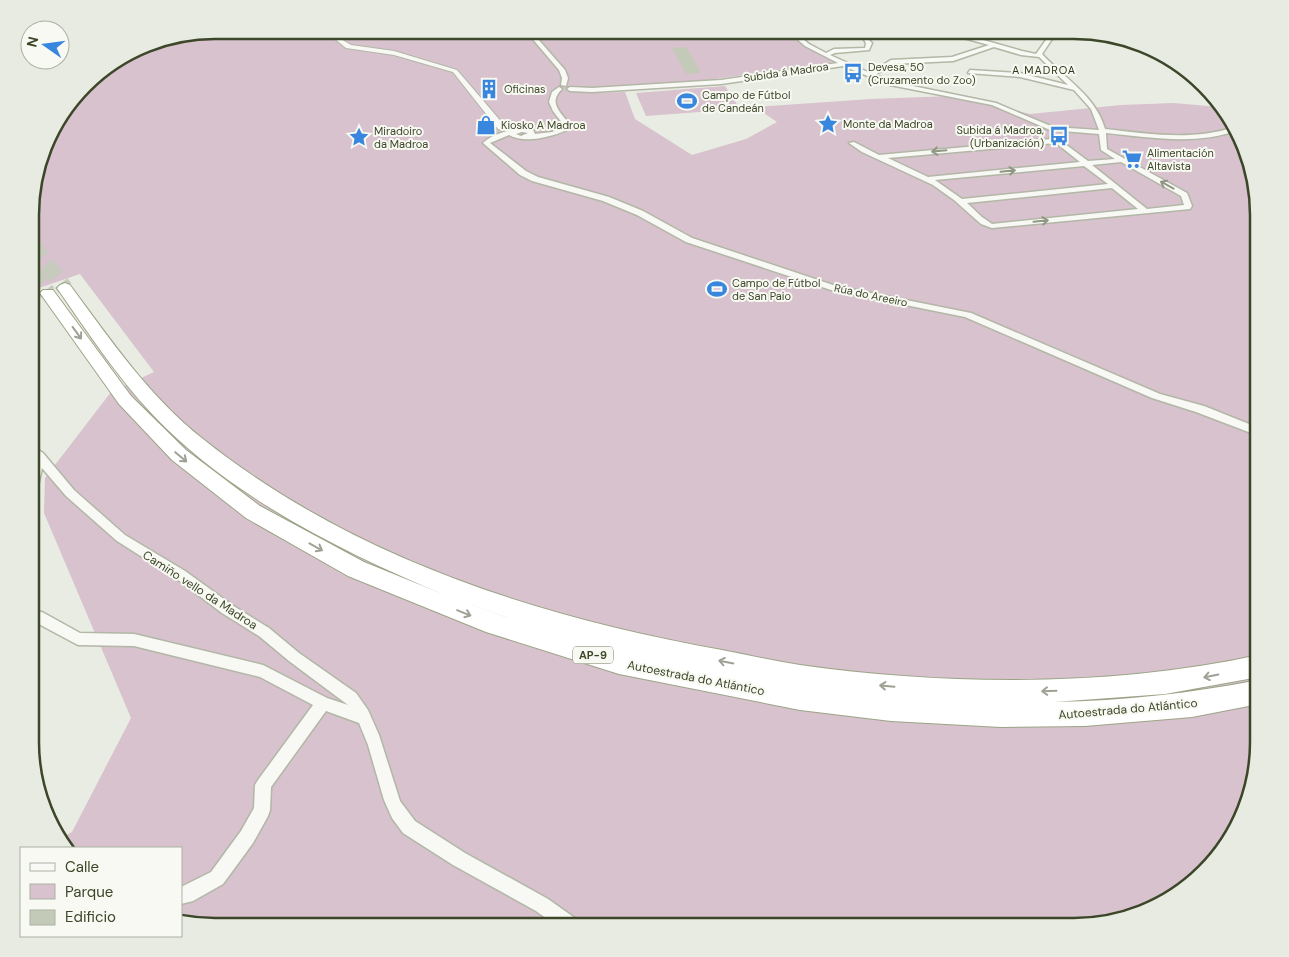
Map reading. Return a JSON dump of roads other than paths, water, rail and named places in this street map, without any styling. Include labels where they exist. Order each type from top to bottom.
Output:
[{"type":"highway","name":"Autoestrada do Atlántico","points":[[1250,668],[1176,682],[1074,690],[993,692],[888,686],[802,677],[628,643],[494,604],[370,553],[269,497],[195,443],[142,392],[56,291],[125,400],[179,455],[253,512],[356,569],[486,622],[619,663],[800,698],[891,709],[1000,715],[1085,714],[1192,705],[1250,694]]},
{"type":"street","points":[[338,39],[340,44],[391,53],[455,71],[501,127],[515,134],[559,132],[565,129],[566,124],[550,100],[554,92],[562,87],[565,78],[562,70],[535,39]]},
{"type":"street","points":[[800,39],[807,45],[844,64]]},
{"type":"street","points":[[826,55],[834,50],[867,49],[868,43],[865,39]]},
{"type":"street","points":[[852,143],[857,148],[925,179],[961,201],[985,224],[992,226],[1188,206],[1184,195],[1104,150],[1100,118],[1096,110],[1041,56],[1022,53],[973,39]]},
{"type":"street","points":[[1041,56],[1039,54],[1048,39]]},
{"type":"street","points":[[868,43],[881,40]]},
{"type":"street","points":[[870,75],[892,62],[952,59],[995,45]]},
{"type":"street","name":"Subida á Madroa","points":[[562,87],[592,90],[721,82],[844,64],[899,86],[994,104],[1052,129],[1094,133],[1102,130],[1176,138],[1220,135],[1229,131]]},
{"type":"street","points":[[970,72],[1020,76],[1074,88]]},
{"type":"street","points":[[1052,129],[1051,134],[1057,141],[1145,211]]},
{"type":"street","name":"Rúa do Areeiro","points":[[515,134],[487,141],[486,143],[523,173],[536,179],[606,199],[640,213],[689,240],[834,288],[968,315],[1156,396],[1200,409],[1250,428]]},
{"type":"street","points":[[878,157],[1057,141]]},
{"type":"street","points":[[925,179],[1123,160]]},
{"type":"street","points":[[961,201],[1114,186]]},
{"type":"street","name":"Camiño vello da Madroa","points":[[39,458],[70,493],[122,538],[181,575],[264,632],[294,657],[351,698],[364,718],[397,813],[406,824],[418,834],[549,908],[562,918]]},
{"type":"street","points":[[39,617],[78,639],[134,640],[263,671],[323,703],[364,718]]},
{"type":"street","points":[[182,896],[187,895],[217,878],[248,837],[262,810],[263,785],[323,703]]},
{"type":"tunnel","points":[[39,254],[65,288]]},
{"type":"tunnel","points":[[39,281],[48,293]]},
{"type":"place","name":"Devesa, 50 (Cruzamento do Zoo)","points":[[853,73]]},
{"type":"place","name":"Oficinas","points":[[489,89]]},
{"type":"place","name":"Campo de Fútbol de Candeán","points":[[687,101]]},
{"type":"place","name":"Monte da Madroa","points":[[828,124]]},
{"type":"place","name":"Kiosko A Madroa","points":[[486,125]]},
{"type":"place","name":"Subida á Madroa, (Urbanización)","points":[[1059,136]]},
{"type":"place","name":"Miradoiro da Madroa","points":[[359,137]]},
{"type":"place","name":"Alimentación Altavista","points":[[1132,159]]},
{"type":"place","name":"Campo de Fútbol de San Paio","points":[[717,289]]},
{"type":"district","name":"A MADROA","points":[[1044,70]]}]
